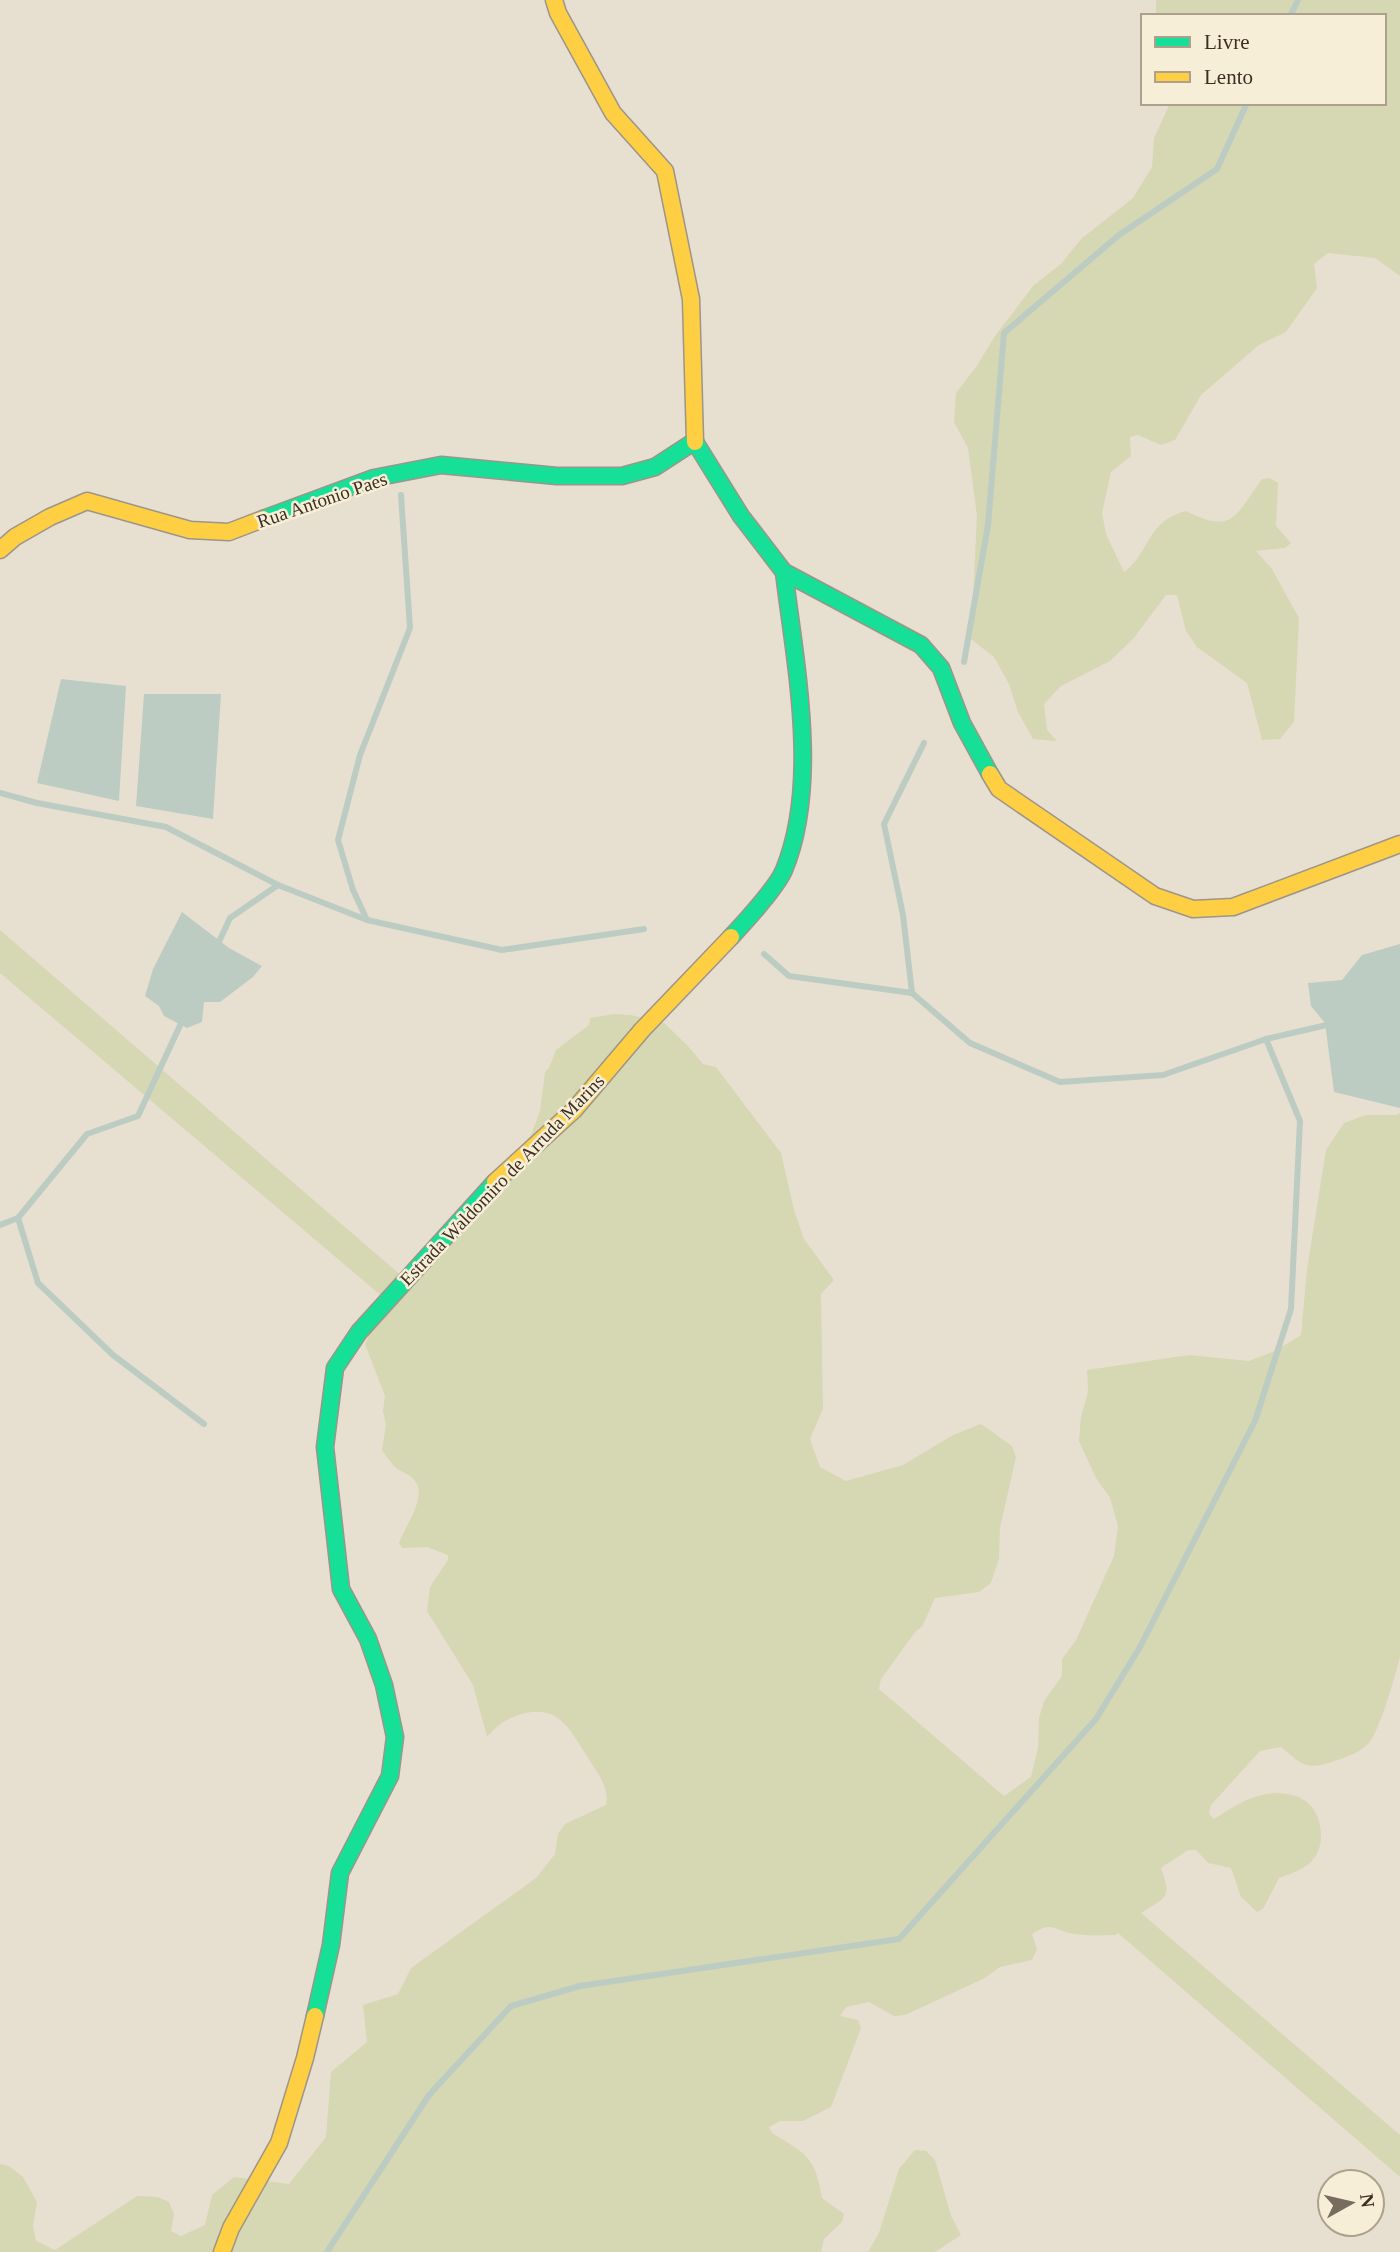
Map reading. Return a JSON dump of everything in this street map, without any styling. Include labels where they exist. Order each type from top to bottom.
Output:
[{"type":"street","points":[[554,0],[558,13],[613,113],[665,171],[691,299],[695,441],[741,516],[784,572],[921,645],[941,668],[962,723],[999,789],[1155,896],[1193,909],[1233,907],[1400,844]]},
{"type":"street","name":"Rua Antonio Paes","points":[[0,550],[15,537],[50,517],[87,501],[190,530],[229,532],[374,478],[441,466],[557,477],[622,476],[655,467],[695,441]]},
{"type":"street","name":"Estrada Waldomiro de Arruda Marins","points":[[222,2252],[231,2228],[279,2143],[305,2058],[325,1970],[340,1873],[390,1776],[395,1737],[384,1685],[368,1639],[341,1589],[325,1447],[335,1368],[359,1332],[413,1272],[501,1176],[574,1110],[642,1030],[744,923],[783,873],[796,829],[803,765],[799,695],[784,572]]},
{"type":"green space","points":[[1156,0],[1400,0],[1400,276],[1375,258],[1328,253],[1314,264],[1317,288],[1286,332],[1259,345],[1201,395],[1175,440],[1161,445],[1138,435],[1130,437],[1131,456],[1111,472],[1102,513],[1106,534],[1124,572],[1139,556],[1155,530],[1173,516],[1186,511],[1202,518],[1224,521],[1238,512],[1262,479],[1270,478],[1278,483],[1276,526],[1291,543],[1285,548],[1256,551],[1272,569],[1299,618],[1294,722],[1280,739],[1262,740],[1247,683],[1197,647],[1186,631],[1177,595],[1166,595],[1133,639],[1110,661],[1061,686],[1044,704],[1047,730],[1057,741],[1033,739],[994,657],[971,639],[977,516],[968,448],[954,422],[956,393],[1034,285],[1061,264],[1081,239],[1133,198],[1152,167],[1154,138],[1167,105],[1386,105],[1386,14],[1156,14]]},
{"type":"green space","points":[[0,930],[403,1277],[384,1298],[0,973]]},
{"type":"green space","points":[[614,1014],[664,1023],[703,1064],[716,1067],[781,1153],[794,1210],[804,1239],[834,1280],[821,1294],[823,1409],[810,1439],[820,1467],[846,1481],[903,1465],[953,1435],[981,1424],[1012,1446],[1016,1457],[1000,1528],[999,1558],[991,1583],[979,1592],[935,1598],[922,1627],[916,1631],[881,1679],[879,1689],[1004,1796],[1031,1777],[1044,1701],[1062,1676],[1062,1659],[1076,1640],[1114,1556],[1118,1526],[1110,1498],[1096,1478],[1079,1441],[1081,1417],[1088,1392],[1087,1370],[1189,1355],[1249,1361],[1277,1350],[1301,1335],[1307,1269],[1326,1150],[1344,1123],[1366,1115],[1400,1113],[1400,1657],[1387,1703],[1372,1738],[1361,1750],[1317,1766],[1300,1762],[1281,1747],[1260,1751],[1211,1805],[1209,1814],[1214,1819],[1253,1798],[1267,1794],[1289,1794],[1306,1801],[1317,1815],[1321,1836],[1316,1855],[1305,1867],[1279,1878],[1263,1909],[1257,1912],[1241,1897],[1231,1868],[1208,1863],[1196,1850],[1188,1850],[1161,1868],[1166,1886],[1165,1896],[1141,1913],[1400,2135],[1400,2177],[1118,1933],[1079,1935],[1049,1927],[1032,1934],[1037,1949],[1032,1960],[1000,1967],[985,1978],[905,2015],[894,2016],[869,2002],[846,2007],[840,2016],[858,2020],[861,2028],[831,2107],[803,2121],[780,2121],[769,2127],[772,2133],[807,2158],[816,2173],[822,2198],[844,2214],[842,2222],[824,2239],[821,2252],[0,2252],[0,2164],[9,2166],[23,2177],[37,2202],[33,2226],[36,2241],[55,2250],[137,2196],[158,2197],[169,2202],[174,2214],[171,2231],[181,2236],[205,2225],[212,2195],[234,2177],[289,2184],[326,2137],[331,2072],[367,2042],[363,2005],[398,1994],[411,1968],[536,1878],[555,1854],[558,1834],[565,1824],[606,1805],[605,1787],[600,1776],[571,1731],[555,1717],[535,1712],[522,1714],[503,1722],[487,1737],[473,1685],[427,1611],[430,1587],[448,1560],[448,1555],[427,1547],[403,1548],[399,1544],[417,1504],[418,1488],[413,1479],[396,1468],[382,1450],[386,1425],[383,1411],[385,1396],[365,1344],[382,1308],[531,1135],[540,1111],[545,1072],[556,1050],[589,1025],[590,1018]]},
{"type":"green space","points":[[915,2150],[926,2151],[935,2160],[951,2216],[961,2235],[935,2252],[868,2252],[879,2233],[899,2169]]},
{"type":"shaded area","points":[[61,679],[126,686],[119,801],[37,783]]},
{"type":"shaded area","points":[[144,694],[221,694],[213,819],[136,806]]},
{"type":"shaded area","points":[[182,912],[229,948],[262,966],[253,977],[220,1002],[204,1002],[202,1022],[187,1028],[164,1016],[159,1006],[145,996],[153,969]]},
{"type":"shaded area","points":[[1400,944],[1400,1108],[1334,1092],[1325,1023],[1311,1006],[1308,983],[1342,980],[1362,955]]},
{"type":"waterway","points":[[1291,14],[1298,0]]},
{"type":"waterway","points":[[964,662],[988,525],[1004,333],[1119,235],[1217,169],[1246,105]]},
{"type":"waterway","points":[[367,920],[353,890],[338,840],[360,755],[410,628],[401,495]]},
{"type":"waterway","points":[[912,993],[903,915],[884,824],[924,743]]},
{"type":"waterway","points":[[0,793],[37,803],[166,827],[278,885]]},
{"type":"waterway","points":[[217,946],[230,918],[278,885],[367,920],[502,950],[644,929]]},
{"type":"waterway","points":[[764,954],[789,976],[912,993],[970,1043],[1060,1082],[1163,1075],[1266,1039],[1331,1024]]},
{"type":"waterway","points":[[0,1225],[18,1218],[87,1134],[138,1116],[183,1019]]},
{"type":"waterway","points":[[327,2252],[429,2095],[511,2006],[580,1986],[899,1939],[1096,1719],[1140,1647],[1255,1421],[1291,1309],[1300,1121],[1266,1039]]},
{"type":"waterway","points":[[18,1218],[38,1283],[113,1355],[204,1424]]},
{"type":"traffic: fast","points":[[263,519],[374,478],[441,465],[557,476],[622,476],[655,467],[695,441]]},
{"type":"traffic: fast","points":[[695,442],[741,516],[784,572],[921,645],[941,668],[962,723],[990,774]]},
{"type":"traffic: fast","points":[[731,937],[768,895],[784,870],[795,836],[801,800],[802,722],[784,572]]},
{"type":"traffic: fast","points":[[315,2016],[331,1945],[340,1873],[390,1776],[395,1737],[384,1685],[368,1639],[341,1589],[325,1447],[335,1368],[359,1332],[495,1182]]},
{"type":"traffic: slow","points":[[554,0],[558,13],[613,113],[665,171],[691,299],[695,442]]},
{"type":"traffic: slow","points":[[0,550],[15,537],[50,517],[87,501],[190,530],[229,532],[263,519]]},
{"type":"traffic: slow","points":[[990,774],[999,789],[1155,896],[1193,909],[1233,907],[1400,844]]},
{"type":"traffic: slow","points":[[495,1182],[574,1110],[642,1030],[731,937]]},
{"type":"traffic: slow","points":[[222,2252],[231,2228],[279,2143],[315,2016]]}]
